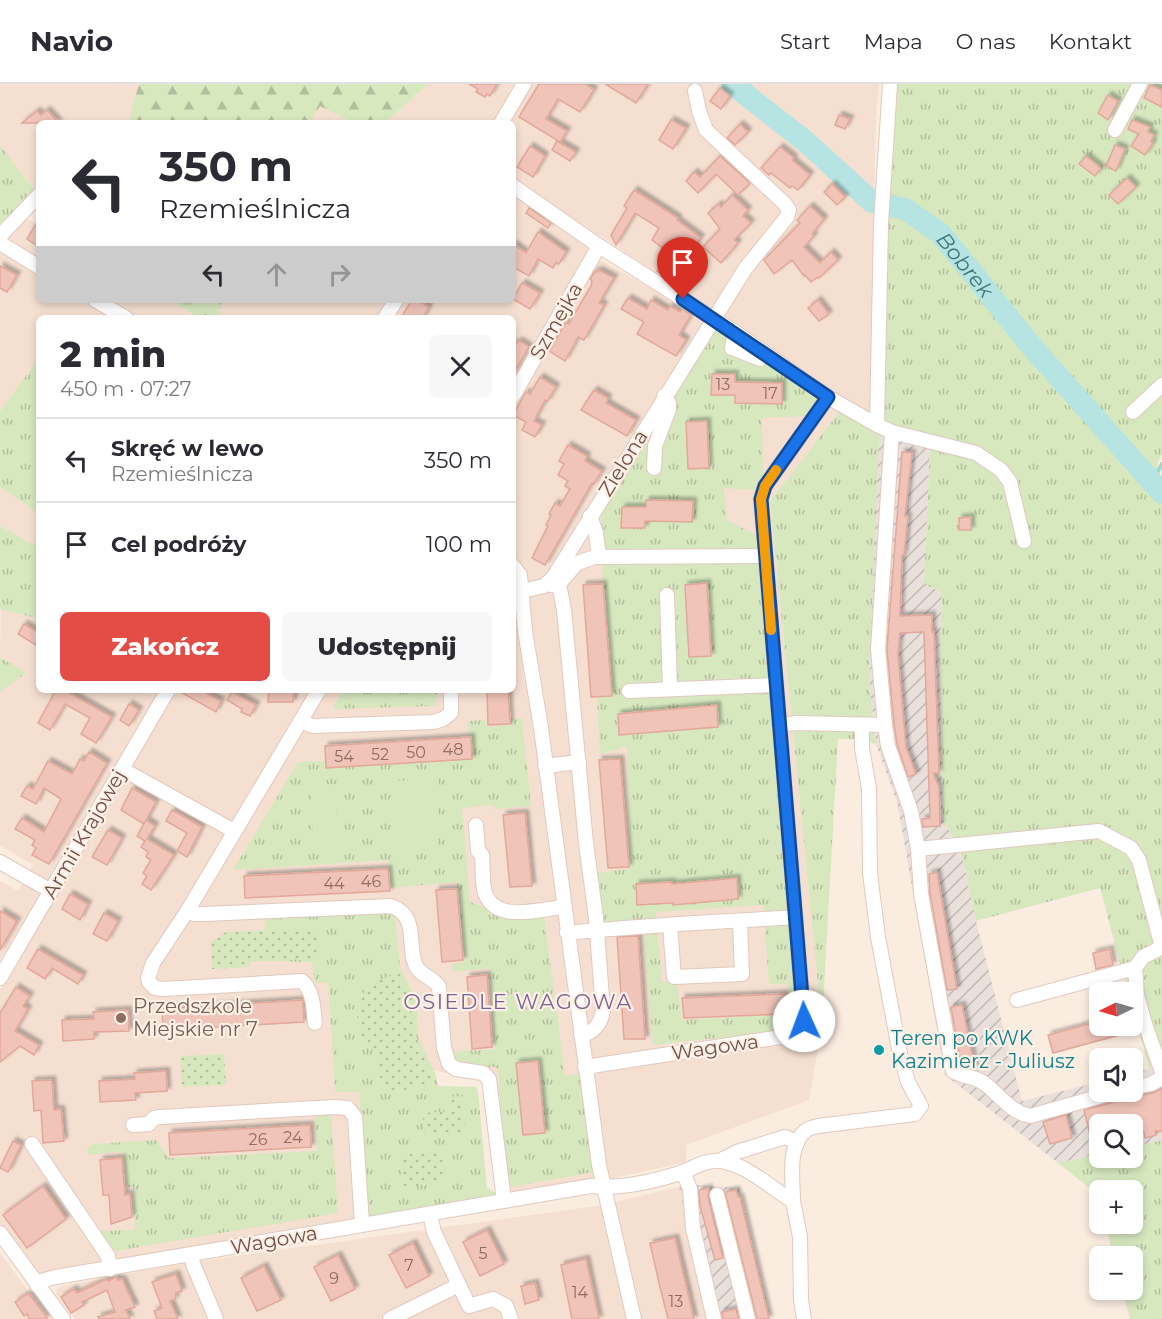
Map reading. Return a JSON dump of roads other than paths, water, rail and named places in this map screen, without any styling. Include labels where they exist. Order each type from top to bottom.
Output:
[{"type":"street","points":[[503,120],[524,84]]},
{"type":"street","points":[[877,425],[881,223],[890,84]]},
{"type":"street","points":[[1114,130],[1140,84]]},
{"type":"street","name":"Zielona","points":[[551,585],[590,516],[745,269],[787,217],[789,210],[785,204],[706,130],[695,91]]},
{"type":"street","points":[[516,188],[599,246],[735,332],[828,397],[892,432],[976,453],[1001,470],[1010,482],[1024,541]]},
{"type":"street","points":[[0,236],[36,198]]},
{"type":"street","points":[[0,243],[36,265]]},
{"type":"street","name":"Szmejka","points":[[516,391],[599,246]]},
{"type":"street","points":[[100,303],[121,315]]},
{"type":"street","points":[[1133,412],[1162,385]]},
{"type":"street","points":[[654,468],[655,446],[669,409],[669,403],[664,396]]},
{"type":"street","name":"Wagowa","points":[[585,1067],[794,1034],[801,1029],[804,1021],[805,1011],[761,499],[765,486],[828,397]]},
{"type":"street","points":[[892,432],[878,649],[885,724],[888,746],[911,811],[918,849],[921,894],[953,1071],[976,1078],[1012,1108],[1021,1114],[1030,1116],[1089,1100]]},
{"type":"street","points":[[590,516],[596,533],[599,557]]},
{"type":"street","points":[[522,591],[551,585],[577,563],[599,557],[765,556]]},
{"type":"street","points":[[516,570],[520,575],[522,591],[519,631],[545,766],[599,1165],[634,1319]]},
{"type":"street","points":[[551,585],[564,610],[586,843],[597,930],[603,1011],[602,1019],[596,1027],[588,1034],[581,1035]]},
{"type":"street","points":[[667,595],[670,689]]},
{"type":"street","points":[[629,691],[776,685]]},
{"type":"street","name":"Armii Krajowej","points":[[0,978],[166,693]]},
{"type":"street","points":[[315,1023],[311,993],[302,981],[163,989],[155,988],[148,978],[153,963],[188,910],[317,693]]},
{"type":"street","points":[[301,721],[312,726],[434,722],[452,713],[452,693]]},
{"type":"street","points":[[779,724],[885,724]]},
{"type":"street","points":[[804,1319],[801,1300],[800,1237],[793,1201],[793,1157],[797,1142],[806,1130],[812,1128],[915,1114],[921,1106],[908,1083],[899,1049],[878,937],[870,873],[869,789],[862,748],[862,725]]},
{"type":"street","points":[[545,766],[579,762]]},
{"type":"street","points":[[122,769],[234,831]]},
{"type":"street","points":[[476,825],[478,851],[482,855],[484,888],[492,905],[506,912],[564,907]]},
{"type":"street","points":[[918,849],[1099,831],[1131,848],[1139,860],[1162,947],[1143,957],[1135,968],[1017,1000]]},
{"type":"street","points":[[0,862],[51,891]]},
{"type":"street","points":[[188,910],[194,914],[204,914],[390,906],[399,909],[408,921],[415,964],[419,970],[438,983],[444,1048],[449,1064],[456,1069],[483,1073],[489,1080],[504,1201]]},
{"type":"street","points":[[567,933],[796,917]]},
{"type":"street","points":[[670,926],[674,977],[742,974],[740,921]]},
{"type":"street","points":[[1135,968],[1137,995],[1162,1072]]},
{"type":"street","points":[[1143,1086],[1162,1078]]},
{"type":"street","points":[[133,1125],[149,1124],[154,1118],[160,1117],[348,1108],[355,1117],[362,1224]]},
{"type":"street","name":"Wagowa","points":[[37,1285],[44,1280],[56,1277],[362,1224],[591,1186],[613,1188],[679,1174],[692,1166],[719,1161],[737,1152],[784,1137],[797,1142]]},
{"type":"street","points":[[32,1144],[108,1256],[110,1269]]},
{"type":"street","points":[[719,1161],[743,1168],[793,1201]]},
{"type":"street","points":[[679,1174],[685,1176],[690,1189],[693,1228],[714,1319]]},
{"type":"street","points":[[717,1195],[748,1319]]},
{"type":"street","points":[[429,1214],[434,1232],[469,1306],[493,1299],[506,1306],[511,1319]]},
{"type":"street","points":[[0,1233],[63,1319]]},
{"type":"street","points":[[191,1255],[216,1319]]},
{"type":"street","points":[[390,1319],[459,1285]]},
{"type":"waterway","name":"Bobrek","points":[[732,84],[805,141],[872,202],[905,209],[940,233],[1032,347],[1162,493]]},
{"type":"waterway","points":[[1152,482],[1162,464]]},
{"type":"place","name":"Przedszkole Miejskie nr 7","points":[[121,1018]]},
{"type":"place","name":"Teren po KWK Kazimierz - Juliusz","points":[[879,1050]]},
{"type":"district","name":"OSIEDLE WAGOWA","points":[[518,1001]]}]
